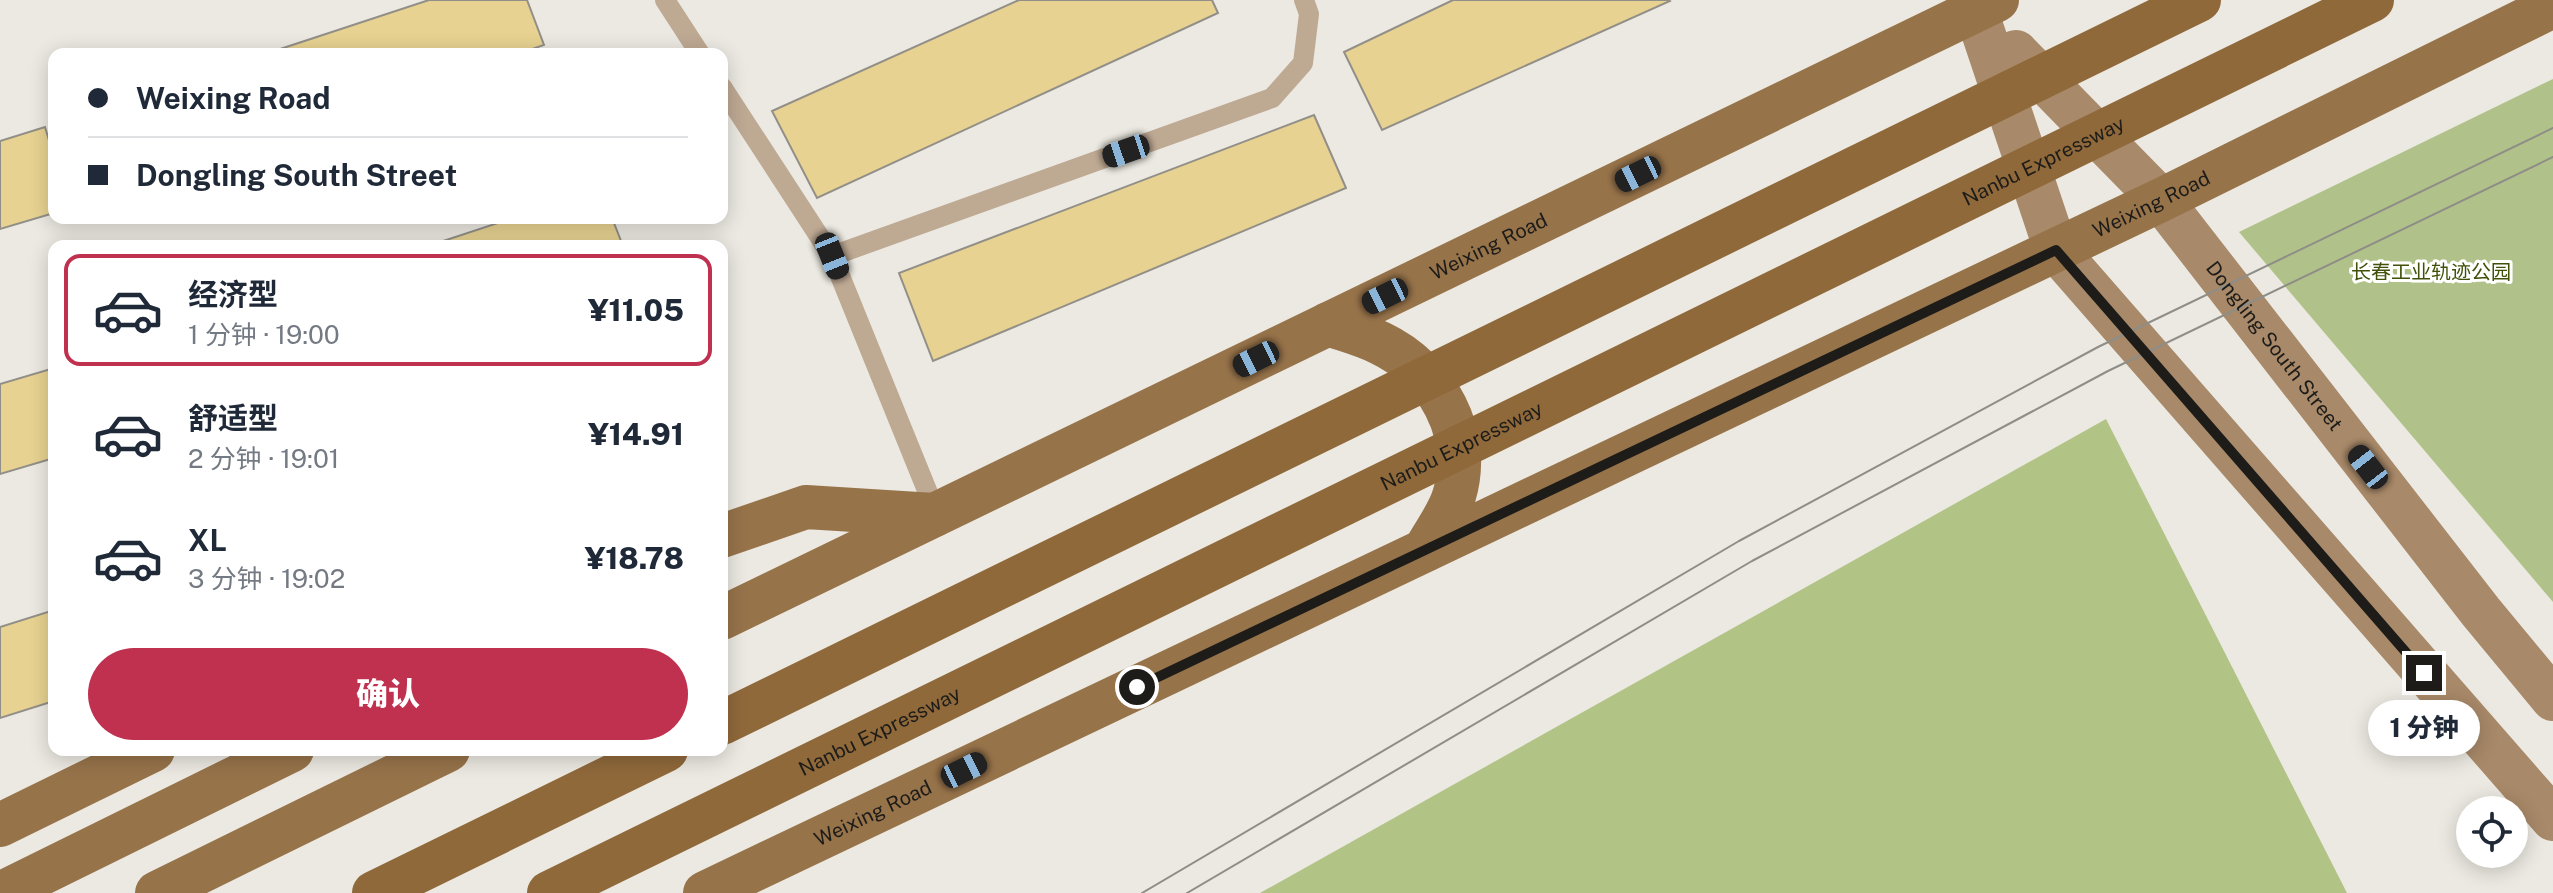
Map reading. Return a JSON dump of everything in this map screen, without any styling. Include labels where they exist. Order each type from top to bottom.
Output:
[{"type":"highway","points":[[728,720],[2199,0]]},
{"type":"highway","name":"Nanbu Expressway","points":[[549,893],[2372,0]]},
{"type":"highway","points":[[374,893],[654,756]]},
{"type":"main road","name":"Dongling South Street","points":[[1981,4],[2161,200],[2553,699]]},
{"type":"main road","name":"Weixing Road","points":[[728,615],[1981,4]]},
{"type":"main road","points":[[1981,4],[2056,250],[2553,819]]},
{"type":"main road","name":"Weixing Road","points":[[705,893],[2161,200],[2553,6]]},
{"type":"main road","points":[[1328,324],[1382,344],[1420,370],[1450,412],[1461,458],[1454,498],[1425,550]]},
{"type":"main road","points":[[728,534],[806,507],[937,515]]},
{"type":"main road","points":[[0,825],[141,756]]},
{"type":"main road","points":[[2,893],[280,756]]},
{"type":"main road","points":[[157,893],[436,756]]},
{"type":"lane","points":[[665,0],[696,48]]},
{"type":"lane","points":[[832,256],[1272,98],[1303,63],[1309,14],[1304,0]]},
{"type":"lane","points":[[728,96],[832,256],[937,515]]},
{"type":"green space","name":"长春工业轨迹公园","points":[[2553,79],[2553,602],[2239,232]]},
{"type":"green space","points":[[2106,419],[2347,893],[1260,893]]},
{"type":"building","points":[[429,0],[527,0],[544,45],[535,48],[283,48]]},
{"type":"building","points":[[1019,0],[1212,0],[1218,13],[817,198],[772,111]]},
{"type":"building","points":[[1453,0],[1670,1],[1382,130],[1344,52]]},
{"type":"building","points":[[1314,115],[1346,188],[933,361],[899,273]]},
{"type":"building","points":[[45,127],[48,137],[48,215],[0,229],[0,141]]},
{"type":"building","points":[[495,224],[614,224],[621,240],[446,240]]},
{"type":"building","points":[[48,370],[48,460],[0,474],[0,384]]},
{"type":"building","points":[[48,612],[48,703],[0,718],[0,627]]},
{"type":"tram line","points":[[1142,893],[1739,541],[2098,347],[2553,128]]},
{"type":"tram line","points":[[1187,893],[1752,561],[2108,371],[2553,157]]},
{"type":"route","points":[[1137,687],[2056,250],[2424,673]]}]
